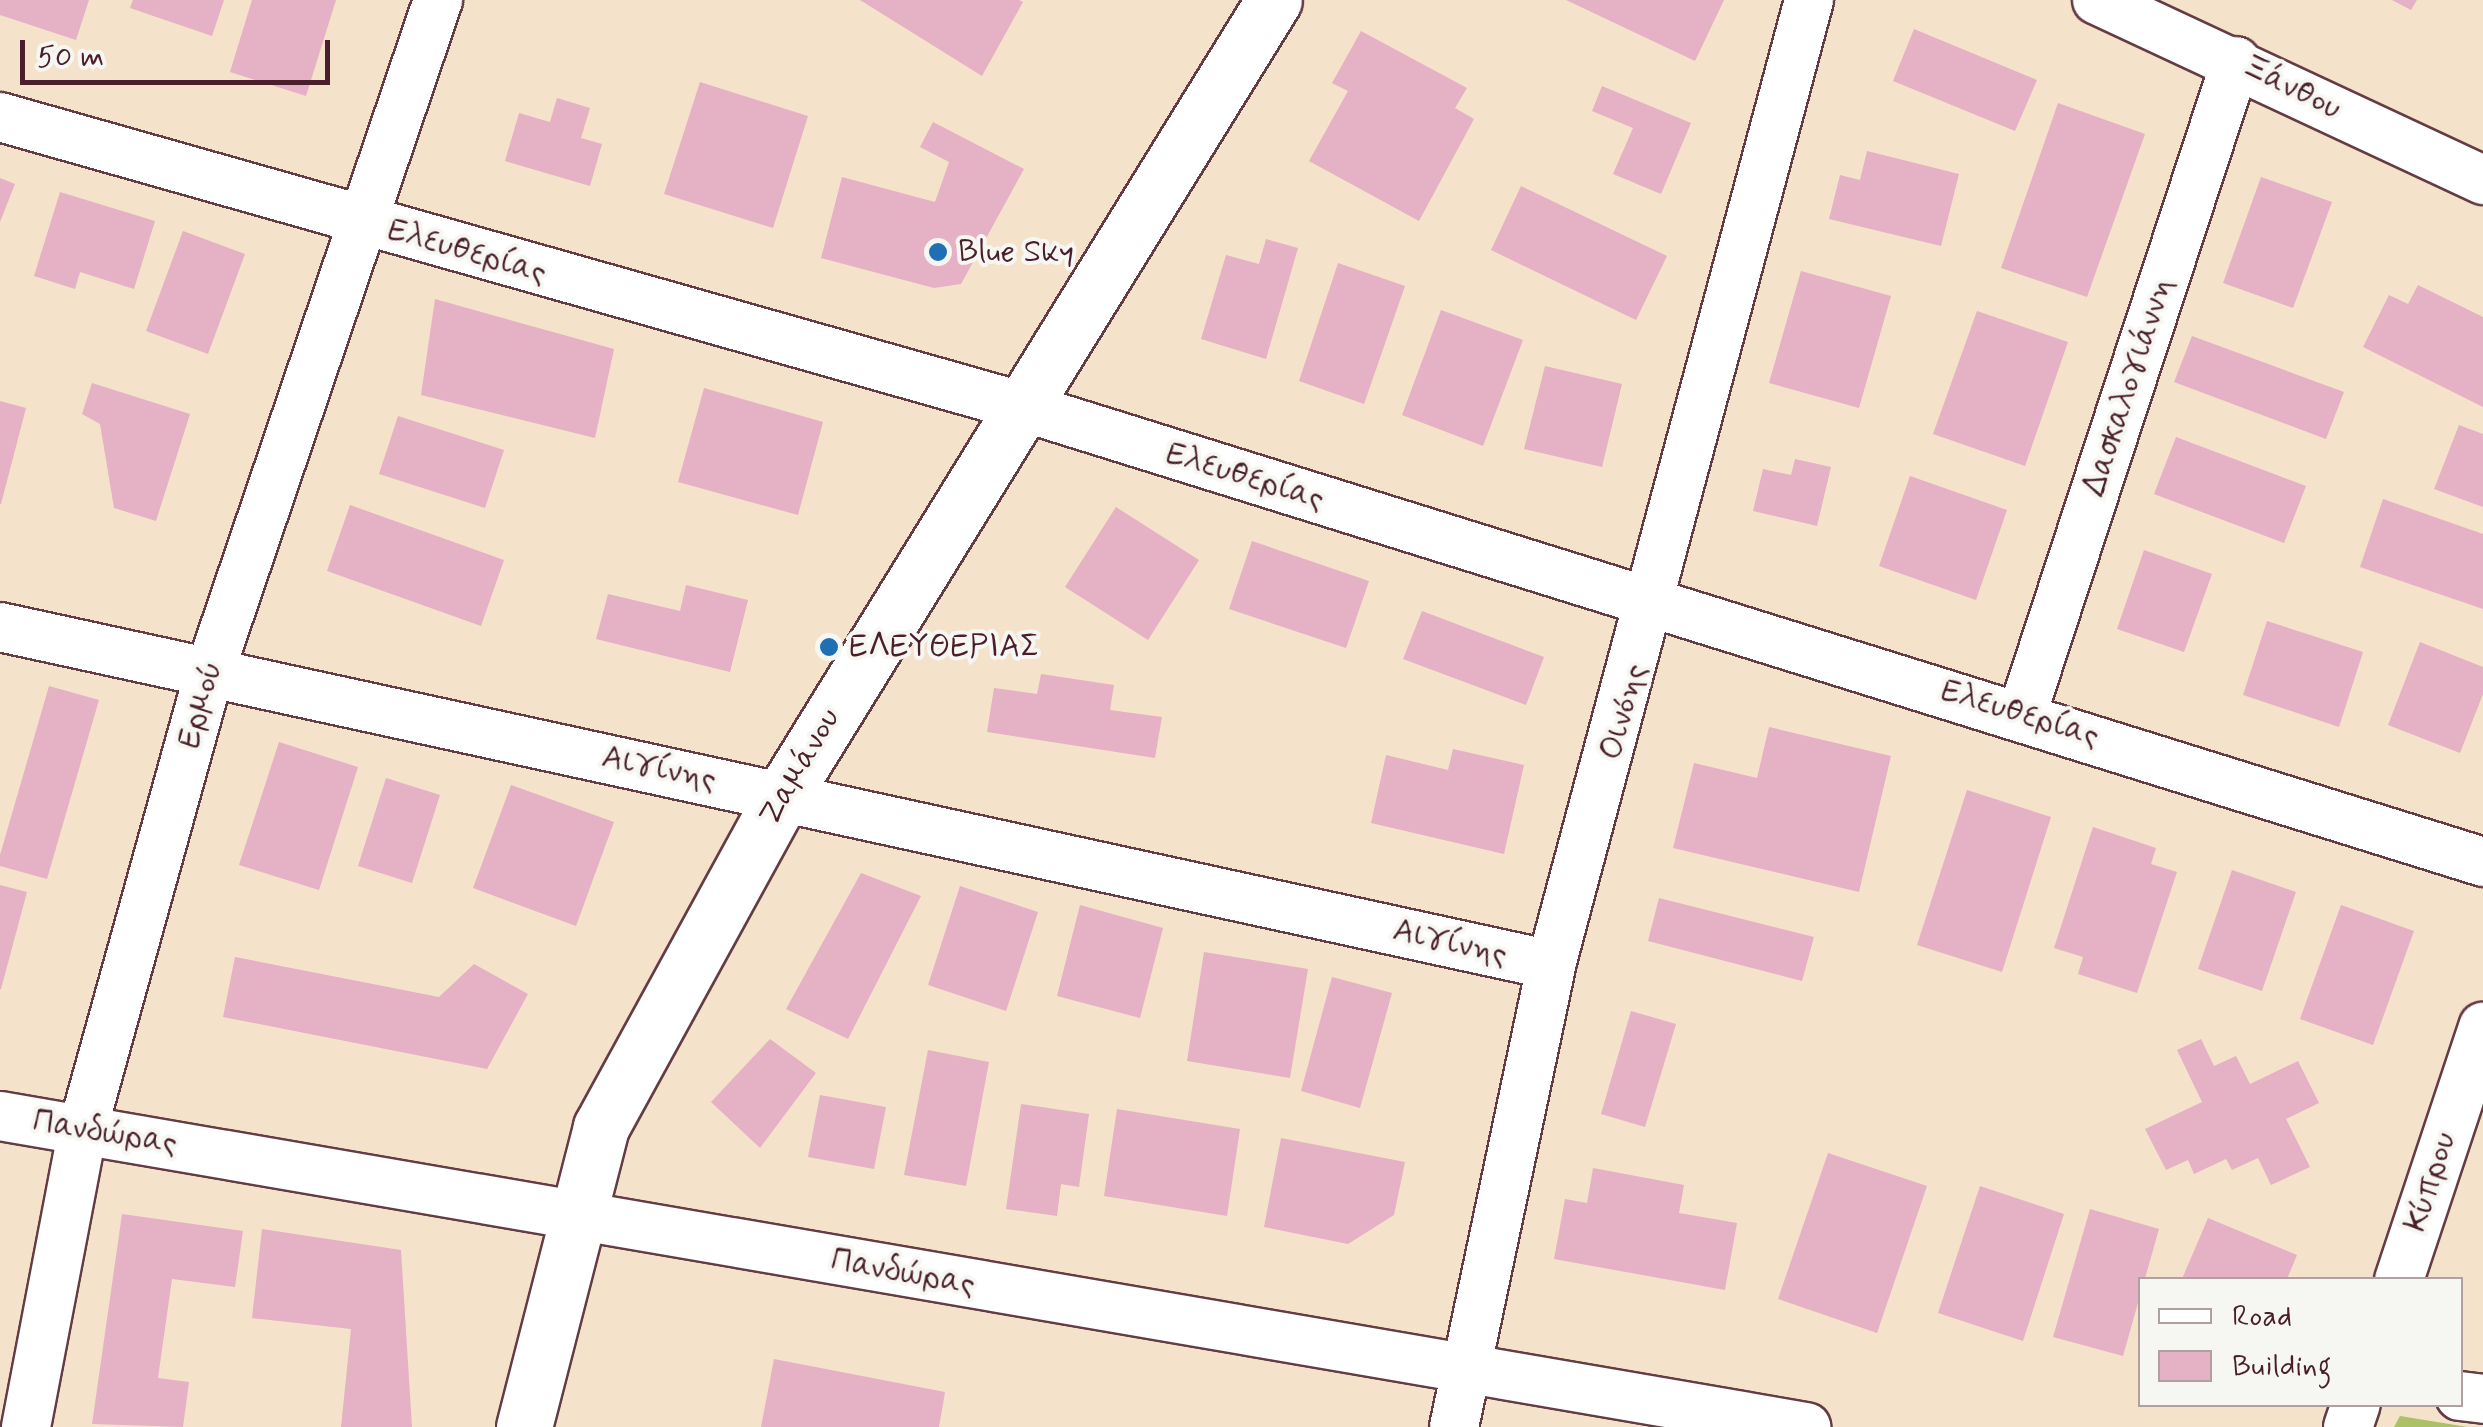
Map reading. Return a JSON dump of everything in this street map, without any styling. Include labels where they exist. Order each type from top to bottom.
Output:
[{"type":"street","name":"Ερμού","points":[[26,1427],[82,1128],[208,674],[358,221],[438,0]]},
{"type":"street","name":"Ζαμάνου","points":[[524,1427],[601,1126],[783,795],[1017,405],[1274,0]]},
{"type":"street","name":"Οινόης","points":[[1454,1427],[1459,1369],[1551,965],[1655,604],[1809,0]]},
{"type":"street","name":"Ξάνθου","points":[[2097,0],[2236,61],[2483,180]]},
{"type":"street","name":"Δασκαλογιάννη","points":[[2022,714],[2236,61]]},
{"type":"street","name":"Ελευθερίας","points":[[0,117],[1017,405],[2022,714],[2483,862]]},
{"type":"street","name":"Αιγίνης","points":[[0,627],[1551,965]]},
{"type":"street","name":"Κύπρου","points":[[2400,1277],[2483,1027]]},
{"type":"street","name":"Πανδώρας","points":[[0,1116],[1806,1427]]},
{"type":"green space","points":[[2400,1416],[2468,1427],[2394,1427]]},
{"type":"building","points":[[0,0],[89,0],[76,40],[0,15]]},
{"type":"building","points":[[133,0],[224,0],[212,36],[130,8]]},
{"type":"building","points":[[252,0],[336,0],[306,96],[230,72]]},
{"type":"building","points":[[860,0],[1019,0],[1023,2],[982,76]]},
{"type":"building","points":[[1566,0],[1724,0],[1695,61]]},
{"type":"building","points":[[2392,0],[2417,0],[2411,10]]},
{"type":"building","points":[[1914,29],[2037,80],[2015,131],[1893,81]]},
{"type":"building","points":[[1361,31],[1467,88],[1455,108],[1474,119],[1419,221],[1309,161],[1348,91],[1332,83]]},
{"type":"building","points":[[700,82],[808,116],[773,228],[664,194]]},
{"type":"building","points":[[1602,86],[1691,123],[1661,194],[1613,174],[1633,128],[1592,111]]},
{"type":"building","points":[[557,98],[590,108],[581,138],[602,144],[590,186],[505,161],[519,113],[550,122]]},
{"type":"building","points":[[2058,103],[2145,134],[2087,297],[2001,268]]},
{"type":"building","points":[[933,122],[1024,169],[961,284],[934,288],[821,258],[842,177],[935,202],[949,162],[920,147]]},
{"type":"building","points":[[1867,151],[1959,174],[1941,246],[1829,219],[1840,175],[1860,180]]},
{"type":"building","points":[[2261,177],[2332,202],[2293,308],[2223,283]]},
{"type":"building","points":[[0,178],[15,184],[0,222]]},
{"type":"building","points":[[1521,186],[1667,256],[1636,320],[1491,250]]},
{"type":"building","points":[[60,192],[155,221],[134,289],[80,272],[75,289],[34,276]]},
{"type":"building","points":[[183,231],[245,254],[208,354],[146,331]]},
{"type":"building","points":[[1266,239],[1298,248],[1266,359],[1201,339],[1226,255],[1259,264]]},
{"type":"building","points":[[1338,263],[1405,286],[1364,404],[1299,381]]},
{"type":"building","points":[[1801,271],[1891,296],[1859,408],[1769,383]]},
{"type":"building","points":[[2418,285],[2483,317],[2483,407],[2363,347],[2389,295],[2408,304]]},
{"type":"building","points":[[435,299],[614,349],[595,438],[421,395]]},
{"type":"building","points":[[1441,310],[1523,340],[1483,446],[1402,415]]},
{"type":"building","points":[[1977,311],[2068,342],[2025,466],[1933,434]]},
{"type":"building","points":[[2192,336],[2344,392],[2326,439],[2174,382]]},
{"type":"building","points":[[1545,366],[1622,384],[1602,467],[1524,449]]},
{"type":"building","points":[[92,383],[190,414],[156,521],[114,508],[100,424],[82,414]]},
{"type":"building","points":[[704,388],[823,422],[798,515],[678,482]]},
{"type":"building","points":[[0,401],[26,408],[1,504],[0,504]]},
{"type":"building","points":[[398,416],[504,450],[485,508],[379,474]]},
{"type":"building","points":[[2459,425],[2483,434],[2483,507],[2434,489]]},
{"type":"building","points":[[2176,437],[2306,486],[2284,543],[2154,494]]},
{"type":"building","points":[[1795,459],[1831,467],[1817,526],[1753,511],[1763,469],[1791,475]]},
{"type":"building","points":[[1910,476],[2007,510],[1976,600],[1879,566]]},
{"type":"building","points":[[2383,499],[2483,534],[2483,609],[2360,567]]},
{"type":"building","points":[[350,505],[504,560],[481,626],[327,571]]},
{"type":"building","points":[[1116,507],[1199,560],[1148,640],[1065,587]]},
{"type":"building","points":[[1252,541],[1369,581],[1346,648],[1229,609]]},
{"type":"building","points":[[2144,550],[2212,574],[2184,652],[2117,629]]},
{"type":"building","points":[[686,585],[748,600],[730,672],[596,639],[608,594],[680,611]]},
{"type":"building","points":[[1422,611],[1544,657],[1526,705],[1403,659]]},
{"type":"building","points":[[2267,621],[2363,652],[2339,727],[2243,695]]},
{"type":"building","points":[[2420,642],[2483,667],[2483,694],[2460,753],[2388,725]]},
{"type":"building","points":[[1041,674],[1114,685],[1110,710],[1162,717],[1155,758],[987,732],[994,688],[1037,694]]},
{"type":"building","points":[[49,686],[99,700],[47,879],[0,866],[0,855]]},
{"type":"building","points":[[1769,727],[1891,756],[1859,892],[1673,848],[1694,763],[1757,778]]},
{"type":"building","points":[[279,742],[358,767],[319,890],[239,865]]},
{"type":"building","points":[[1453,749],[1524,765],[1504,854],[1371,823],[1386,755],[1448,770]]},
{"type":"building","points":[[386,778],[440,795],[412,883],[358,866]]},
{"type":"building","points":[[511,785],[614,822],[576,926],[473,888]]},
{"type":"building","points":[[1967,790],[2051,817],[2002,972],[1917,945]]},
{"type":"building","points":[[2093,827],[2156,848],[2151,864],[2177,872],[2137,993],[2078,974],[2083,957],[2054,948]]},
{"type":"building","points":[[2232,870],[2296,892],[2262,991],[2198,969]]},
{"type":"building","points":[[861,873],[921,896],[848,1039],[786,1009]]},
{"type":"building","points":[[0,885],[27,892],[1,989],[0,989]]},
{"type":"building","points":[[960,886],[1038,912],[1006,1011],[928,985]]},
{"type":"building","points":[[1659,898],[1814,937],[1802,981],[1648,941]]},
{"type":"building","points":[[1080,905],[1163,928],[1140,1018],[1057,996]]},
{"type":"building","points":[[2341,905],[2414,931],[2373,1045],[2300,1019]]},
{"type":"building","points":[[1204,952],[1308,969],[1290,1078],[1187,1061]]},
{"type":"building","points":[[235,957],[439,997],[474,964],[528,994],[487,1069],[223,1017]]},
{"type":"building","points":[[1332,977],[1392,993],[1360,1108],[1301,1091]]},
{"type":"building","points":[[1631,1011],[1676,1024],[1645,1127],[1601,1114]]},
{"type":"building","points":[[770,1039],[816,1073],[760,1148],[711,1102]]},
{"type":"building","points":[[2201,1039],[2214,1066],[2236,1056],[2250,1084],[2298,1061],[2319,1103],[2286,1119],[2310,1167],[2271,1185],[2258,1158],[2232,1170],[2226,1159],[2194,1174],[2188,1160],[2166,1170],[2145,1129],[2202,1102],[2177,1050]]},
{"type":"building","points":[[928,1050],[989,1062],[966,1186],[904,1175]]},
{"type":"building","points":[[820,1095],[886,1107],[874,1169],[808,1157]]},
{"type":"building","points":[[1021,1104],[1089,1114],[1079,1187],[1061,1184],[1057,1216],[1006,1209]]},
{"type":"building","points":[[1117,1109],[1240,1129],[1227,1216],[1104,1196]]},
{"type":"building","points":[[1281,1138],[1405,1162],[1394,1215],[1348,1244],[1264,1227]]},
{"type":"building","points":[[1828,1153],[1927,1186],[1877,1333],[1778,1299]]},
{"type":"building","points":[[1593,1168],[1684,1185],[1679,1213],[1737,1223],[1725,1290],[1554,1259],[1565,1199],[1587,1203]]},
{"type":"building","points":[[1980,1186],[2064,1214],[2023,1341],[1938,1313]]},
{"type":"building","points":[[2090,1209],[2159,1229],[2145,1277],[2138,1277],[2138,1303],[2123,1356],[2053,1337]]},
{"type":"building","points":[[122,1214],[243,1231],[235,1287],[172,1279],[158,1378],[189,1382],[183,1427],[92,1424]]},
{"type":"building","points":[[2208,1218],[2297,1255],[2288,1277],[2183,1277]]},
{"type":"building","points":[[262,1229],[401,1250],[412,1427],[341,1427],[351,1329],[252,1318]]},
{"type":"building","points":[[774,1359],[945,1392],[939,1427],[761,1427]]},
{"type":"place","name":"Blue Sky","points":[[938,252]]},
{"type":"place","name":"ΕΛΕΥΘΕΡΙΑΣ","points":[[829,647]]}]
